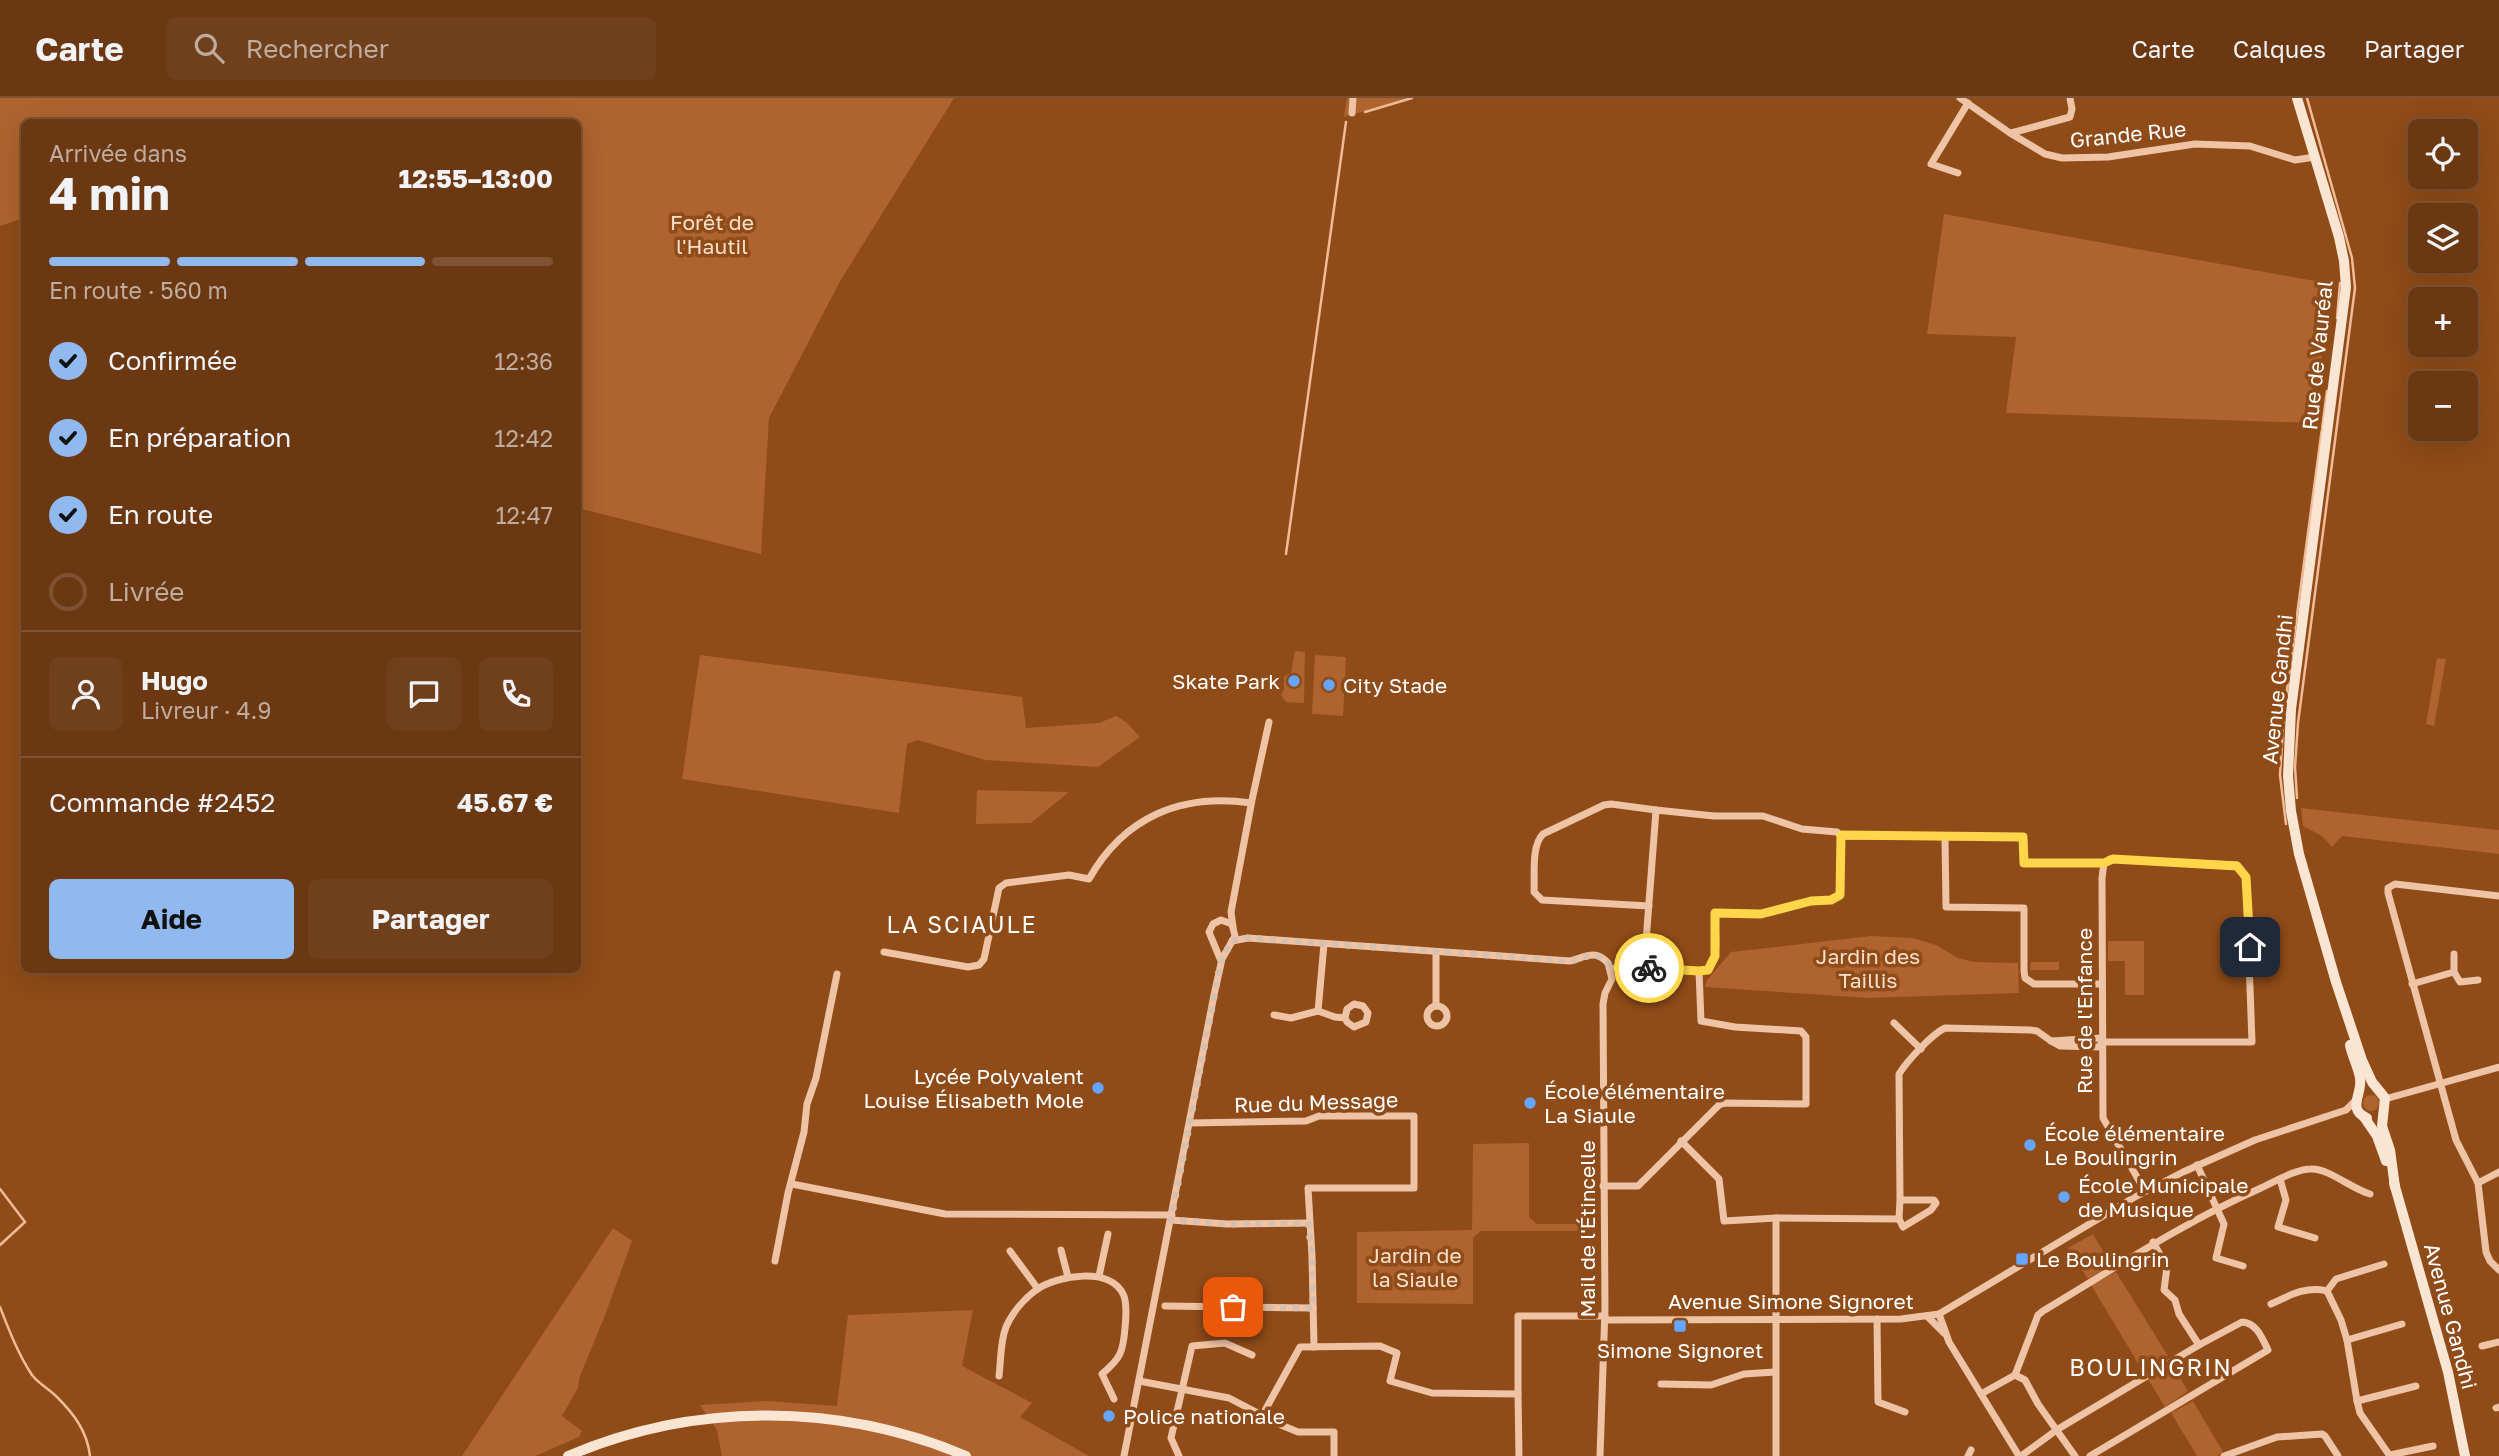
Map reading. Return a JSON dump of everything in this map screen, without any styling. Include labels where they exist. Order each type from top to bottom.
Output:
[{"type":"main road","name":"Rue de Vauréal","points":[[2297,98],[2341,244],[2346,287],[2314,537]]},
{"type":"main road","name":"Avenue Gandhi","points":[[2314,537],[2292,698],[2288,776],[2291,811],[2297,846],[2343,1006],[2364,1067],[2377,1090]]},
{"type":"main road","name":"Avenue Gandhi","points":[[2343,1006],[2351,1052],[2361,1079],[2356,1099]]},
{"type":"main road","points":[[2366,1089],[2377,1090],[2385,1099],[2386,1105],[2382,1113],[2374,1118],[2362,1115],[2356,1108],[2356,1099],[2366,1089]]},
{"type":"main road","name":"Avenue Gandhi","points":[[2382,1113],[2382,1126],[2390,1150],[2395,1187]]},
{"type":"main road","name":"Avenue Gandhi","points":[[2362,1115],[2377,1136],[2395,1187],[2448,1372],[2465,1456]]},
{"type":"main road","points":[[568,1456],[607,1441],[658,1427],[709,1418],[770,1415],[864,1424],[918,1438],[966,1456]]},
{"type":"street","points":[[1352,113],[1353,98]]},
{"type":"street","name":"Grande Rue","points":[[1960,98],[2045,154],[2062,158],[2108,158],[2195,144],[2250,146],[2295,160],[2315,157]]},
{"type":"street","points":[[2010,133],[2070,117],[2070,98]]},
{"type":"street","points":[[1958,173],[1931,164],[1968,103]]},
{"type":"street","points":[[1124,1456],[1221,961],[1231,942],[1234,928],[1231,912],[1269,722]]},
{"type":"street","points":[[884,952],[968,967],[979,965],[984,959],[999,888],[1006,883],[1069,875],[1089,879],[1113,845],[1149,817],[1206,800],[1251,803]]},
{"type":"street","points":[[1649,906],[1542,900],[1534,892],[1536,850],[1540,837],[1611,804],[1714,816],[1763,816],[1802,829],[1837,832],[1841,835],[2023,837],[2024,863],[2104,863],[2113,859],[2217,864],[2242,869],[2246,877],[2252,1042],[2051,1041],[2037,1031],[2030,1030],[1945,1028],[1921,1049],[1899,1074],[1899,1219],[1903,1227],[1931,1210],[1936,1203],[1929,1199],[1900,1199]]},
{"type":"street","points":[[1644,968],[1656,810]]},
{"type":"street","points":[[1213,943],[1221,946],[1248,938],[1570,961],[1589,954],[1603,957],[1611,968],[1708,970],[1715,956],[1715,913],[1761,914],[1811,901],[1831,900],[1840,895],[1841,835]]},
{"type":"street","points":[[1945,838],[1946,907],[2024,908],[2024,971],[2028,982],[2101,984]]},
{"type":"street","name":"Rue de l'Enfance","points":[[2104,863],[2101,984],[2103,1118],[2145,1191]]},
{"type":"street","points":[[2499,895],[2391,885],[2388,893],[2456,1140],[2478,1183],[2484,1242],[2490,1261],[2499,1270]]},
{"type":"street","points":[[1221,961],[1210,938],[1210,929],[1215,922],[1223,920],[1231,912]]},
{"type":"street","points":[[1223,920],[1248,938]]},
{"type":"street","points":[[1318,1011],[1324,944]]},
{"type":"street","points":[[1436,952],[1436,1006]]},
{"type":"street","points":[[2454,954],[2454,972],[2460,982],[2477,979]]},
{"type":"street","name":"Mail de l'Étincelle","points":[[1601,1456],[1605,1318],[1602,1003],[1612,979],[1611,968]]},
{"type":"street","points":[[1604,1186],[1637,1186],[1719,1105],[1806,1104],[1804,1033],[1701,1021],[1699,971]]},
{"type":"street","points":[[2412,984],[2454,972]]},
{"type":"street","points":[[775,1261],[837,974]]},
{"type":"street","points":[[1274,1015],[1291,1018],[1318,1011],[1345,1018]]},
{"type":"street","points":[[1894,1023],[1921,1049]]},
{"type":"street","points":[[2385,1099],[2499,1067]]},
{"type":"street","name":"Avenue Simone Signoret","points":[[1518,1394],[1518,1316],[1877,1319],[1928,1317],[1952,1307],[2145,1191],[2255,1140],[2346,1110],[2356,1099]]},
{"type":"street","points":[[2346,1110],[2362,1115]]},
{"type":"street","name":"Rue du Message","points":[[1190,1123],[1306,1121],[1319,1116],[1414,1116],[1414,1188],[1308,1188],[1308,1223]]},
{"type":"street","points":[[1681,1142],[1719,1179],[1722,1185],[1724,1221],[1776,1218],[1899,1219]]},
{"type":"street","points":[[2197,1165],[2224,1224],[2216,1258],[2243,1266]]},
{"type":"street","points":[[1981,1394],[2015,1375],[2038,1315],[2043,1311],[2153,1242],[2217,1207],[2280,1179],[2314,1168],[2360,1192],[2370,1194]]},
{"type":"street","points":[[2478,1183],[2499,1172]]},
{"type":"street","points":[[2280,1179],[2286,1200],[2278,1227],[2315,1238]]},
{"type":"street","points":[[792,1184],[945,1214],[1171,1218],[1227,1224],[1308,1223],[1312,1255],[1314,1347]]},
{"type":"street","points":[[1776,1218],[1776,1456]]},
{"type":"street","points":[[1098,1276],[1108,1234]]},
{"type":"street","points":[[2153,1242],[2167,1267],[2164,1290],[2175,1300],[2179,1314],[2199,1345]]},
{"type":"street","points":[[1061,1250],[1068,1277]]},
{"type":"street","points":[[1010,1251],[1038,1289]]},
{"type":"street","points":[[2490,1261],[2499,1255]]},
{"type":"street","points":[[2327,1291],[2336,1279],[2384,1264]]},
{"type":"street","points":[[999,1376],[1005,1329],[1017,1308],[1038,1289],[1068,1277],[1098,1276],[1115,1283],[1124,1296],[1126,1314],[1123,1349],[1117,1362],[1102,1374],[1114,1399]]},
{"type":"street","points":[[2272,1304],[2298,1291],[2315,1288],[2327,1291]]},
{"type":"street","points":[[2327,1291],[2347,1340],[2360,1413],[2390,1455],[2433,1446]]},
{"type":"street","points":[[1165,1306],[1313,1308]]},
{"type":"street","points":[[1947,1336],[1947,1321],[1952,1307]]},
{"type":"street","points":[[1939,1314],[1947,1336],[2020,1456],[2058,1429],[2199,1345],[2246,1322],[2255,1326],[2269,1350],[2090,1456]]},
{"type":"street","points":[[1928,1317],[1947,1336]]},
{"type":"street","points":[[1877,1319],[1878,1402],[1905,1412]]},
{"type":"street","points":[[2347,1340],[2402,1324]]},
{"type":"street","points":[[2482,1346],[2499,1342]]},
{"type":"street","points":[[1179,1456],[1171,1438],[1192,1346],[1225,1343],[1252,1355]]},
{"type":"street","points":[[1263,1415],[1300,1347],[1380,1346],[1397,1353],[1390,1381],[1432,1393],[1518,1394],[1519,1456]]},
{"type":"street","points":[[1661,1384],[1711,1384],[1744,1374],[1775,1373]]},
{"type":"street","points":[[2015,1375],[2025,1380],[2038,1404],[2075,1456]]},
{"type":"street","points":[[1139,1381],[1229,1398],[1298,1432],[1334,1432],[1334,1456]]},
{"type":"street","points":[[2357,1401],[2416,1386]]},
{"type":"street","points":[[2224,1456],[2277,1437],[2322,1434],[2338,1456]]},
{"type":"green space","name":"Forêt de l'Hautil","points":[[0,98],[954,98],[839,283],[769,418],[761,554],[581,509],[581,119],[21,119],[21,219],[0,226]]},
{"type":"green space","points":[[1347,98],[1409,98],[1344,117]]},
{"type":"green space","points":[[1944,214],[2331,284],[2313,423],[2006,413],[2016,337],[1927,334]]},
{"type":"green space","name":"Skate Park","points":[[1295,651],[1305,652],[1304,703],[1286,702],[1281,695],[1284,677],[1291,673]]},
{"type":"green space","points":[[700,655],[1022,697],[1026,728],[1099,723],[1116,716],[1140,737],[1098,767],[985,760],[918,740],[907,744],[899,813],[682,779]]},
{"type":"green space","name":"City Stade","points":[[1315,655],[1346,657],[1343,716],[1312,714]]},
{"type":"green space","points":[[2437,658],[2446,659],[2434,726],[2426,724]]},
{"type":"green space","points":[[977,790],[1069,792],[1031,823],[976,824]]},
{"type":"green space","points":[[2301,808],[2499,830],[2499,854],[2342,836],[2332,847],[2322,836],[2303,826]]},
{"type":"green space","name":"Jardin des Taillis","points":[[1871,936],[1913,938],[1936,945],[1958,958],[1974,962],[2018,963],[2019,993],[1868,998],[1705,987],[1707,980],[1731,952]]},
{"type":"green space","points":[[2108,941],[2144,941],[2144,995],[2125,995],[2125,961],[2108,961]]},
{"type":"green space","points":[[2031,962],[2059,962],[2059,970],[2030,970]]},
{"type":"green space","points":[[2371,1095],[2377,1097],[2377,1109],[2371,1111],[2365,1109],[2363,1103],[2365,1097]]},
{"type":"green space","name":"Jardin de la Siaule","points":[[1529,1143],[1529,1217],[1537,1224],[1587,1224],[1587,1231],[1481,1231],[1473,1238],[1473,1304],[1357,1303],[1357,1232],[1472,1230],[1473,1144]]},
{"type":"green space","points":[[613,1228],[632,1241],[580,1376],[578,1388],[562,1416],[582,1431],[579,1437],[535,1456],[462,1456]]},
{"type":"green space","points":[[2093,1234],[2111,1265],[2088,1279],[2068,1248]]},
{"type":"green space","points":[[2116,1272],[2168,1356],[2144,1373],[2091,1285]]},
{"type":"green space","points":[[973,1310],[962,1366],[1032,1403],[1020,1417],[1089,1456],[722,1456],[717,1430],[700,1405],[768,1401],[837,1406],[848,1315]]},
{"type":"green space","points":[[2171,1364],[2188,1391],[2165,1407],[2148,1379]]},
{"type":"green space","points":[[2193,1401],[2223,1452],[2217,1456],[2197,1456],[2171,1413]]},
{"type":"waterway","points":[[1365,112],[1412,98]]},
{"type":"waterway","points":[[2297,798],[2295,767],[2298,723],[2355,288],[2352,258],[2307,98]]},
{"type":"waterway","points":[[1286,554],[1346,122]]},
{"type":"waterway","points":[[2337,318],[2340,283]]},
{"type":"waterway","points":[[2286,824],[2280,775],[2284,712],[2327,391]]},
{"type":"waterway","points":[[0,1189],[25,1222],[0,1245]]},
{"type":"waterway","points":[[0,1307],[27,1367],[74,1417],[83,1431],[90,1456]]},
{"type":"way so far","points":[[1233,1307],[1313,1308],[1312,1255],[1308,1223],[1227,1224],[1171,1220],[1221,961],[1232,941],[1248,938],[1570,961],[1589,954],[1603,957],[1611,968],[1649,968]]},
{"type":"place","name":"Skate Park","points":[[1294,681]]},
{"type":"place","name":"City Stade","points":[[1329,685]]},
{"type":"place","name":"Lycée Polyvalent Louise Élisabeth Mole","points":[[1098,1088]]},
{"type":"place","name":"École élémentaire La Siaule","points":[[1530,1103]]},
{"type":"place","name":"École élémentaire Le Boulingrin","points":[[2030,1145]]},
{"type":"place","name":"École Municipale de Musique","points":[[2064,1197]]},
{"type":"place","name":"Le Boulingrin","points":[[2022,1259]]},
{"type":"place","name":"Simone Signoret","points":[[1680,1326]]},
{"type":"place","name":"Police nationale","points":[[1109,1416]]},
{"type":"district","name":"LA SCIAULE","points":[[962,924]]},
{"type":"district","name":"BOULINGRIN","points":[[2151,1367]]},
{"type":"route","points":[[1649,968],[1708,970],[1715,956],[1715,913],[1761,914],[1811,901],[1831,900],[1840,895],[1841,835],[2023,837],[2024,863],[2104,863],[2113,859],[2237,866],[2246,877],[2250,947]]}]
